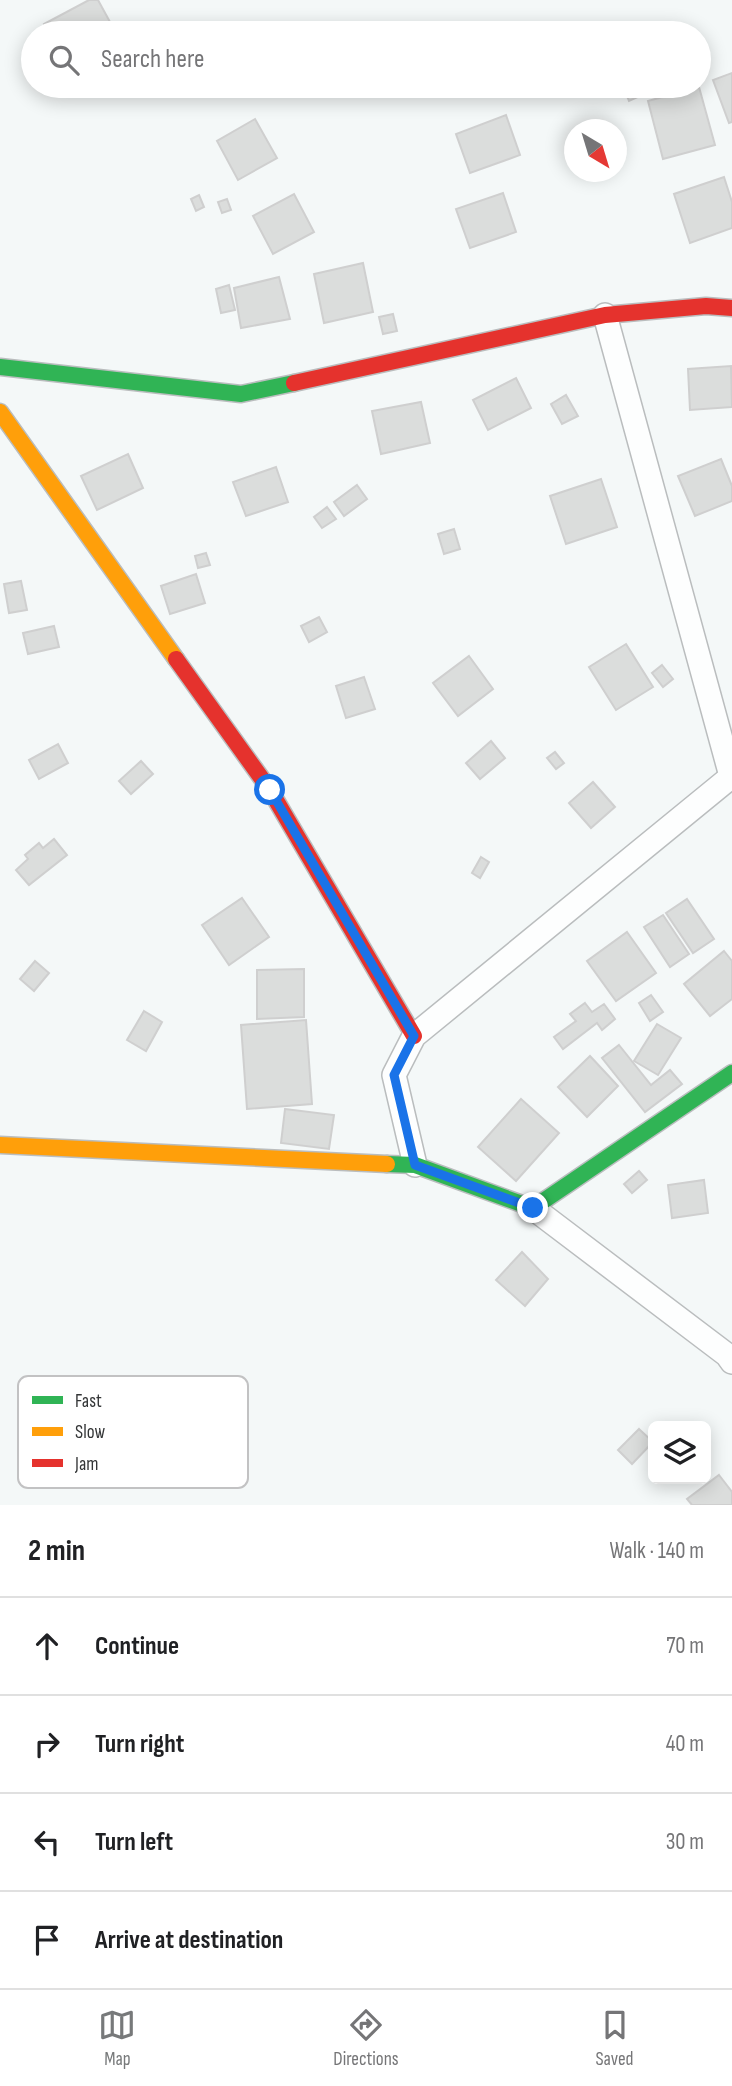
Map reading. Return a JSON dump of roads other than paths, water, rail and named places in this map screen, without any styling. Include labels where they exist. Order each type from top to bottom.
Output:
[{"type":"street","points":[[0,367],[241,394],[605,315],[706,306],[732,308]]},
{"type":"street","points":[[415,1165],[394,1075],[414,1036],[732,776],[605,315]]},
{"type":"street","points":[[0,412],[270,790],[414,1036]]},
{"type":"street","points":[[533,1208],[732,1073]]},
{"type":"street","points":[[0,1145],[415,1165],[533,1208],[730,1356]]}]
